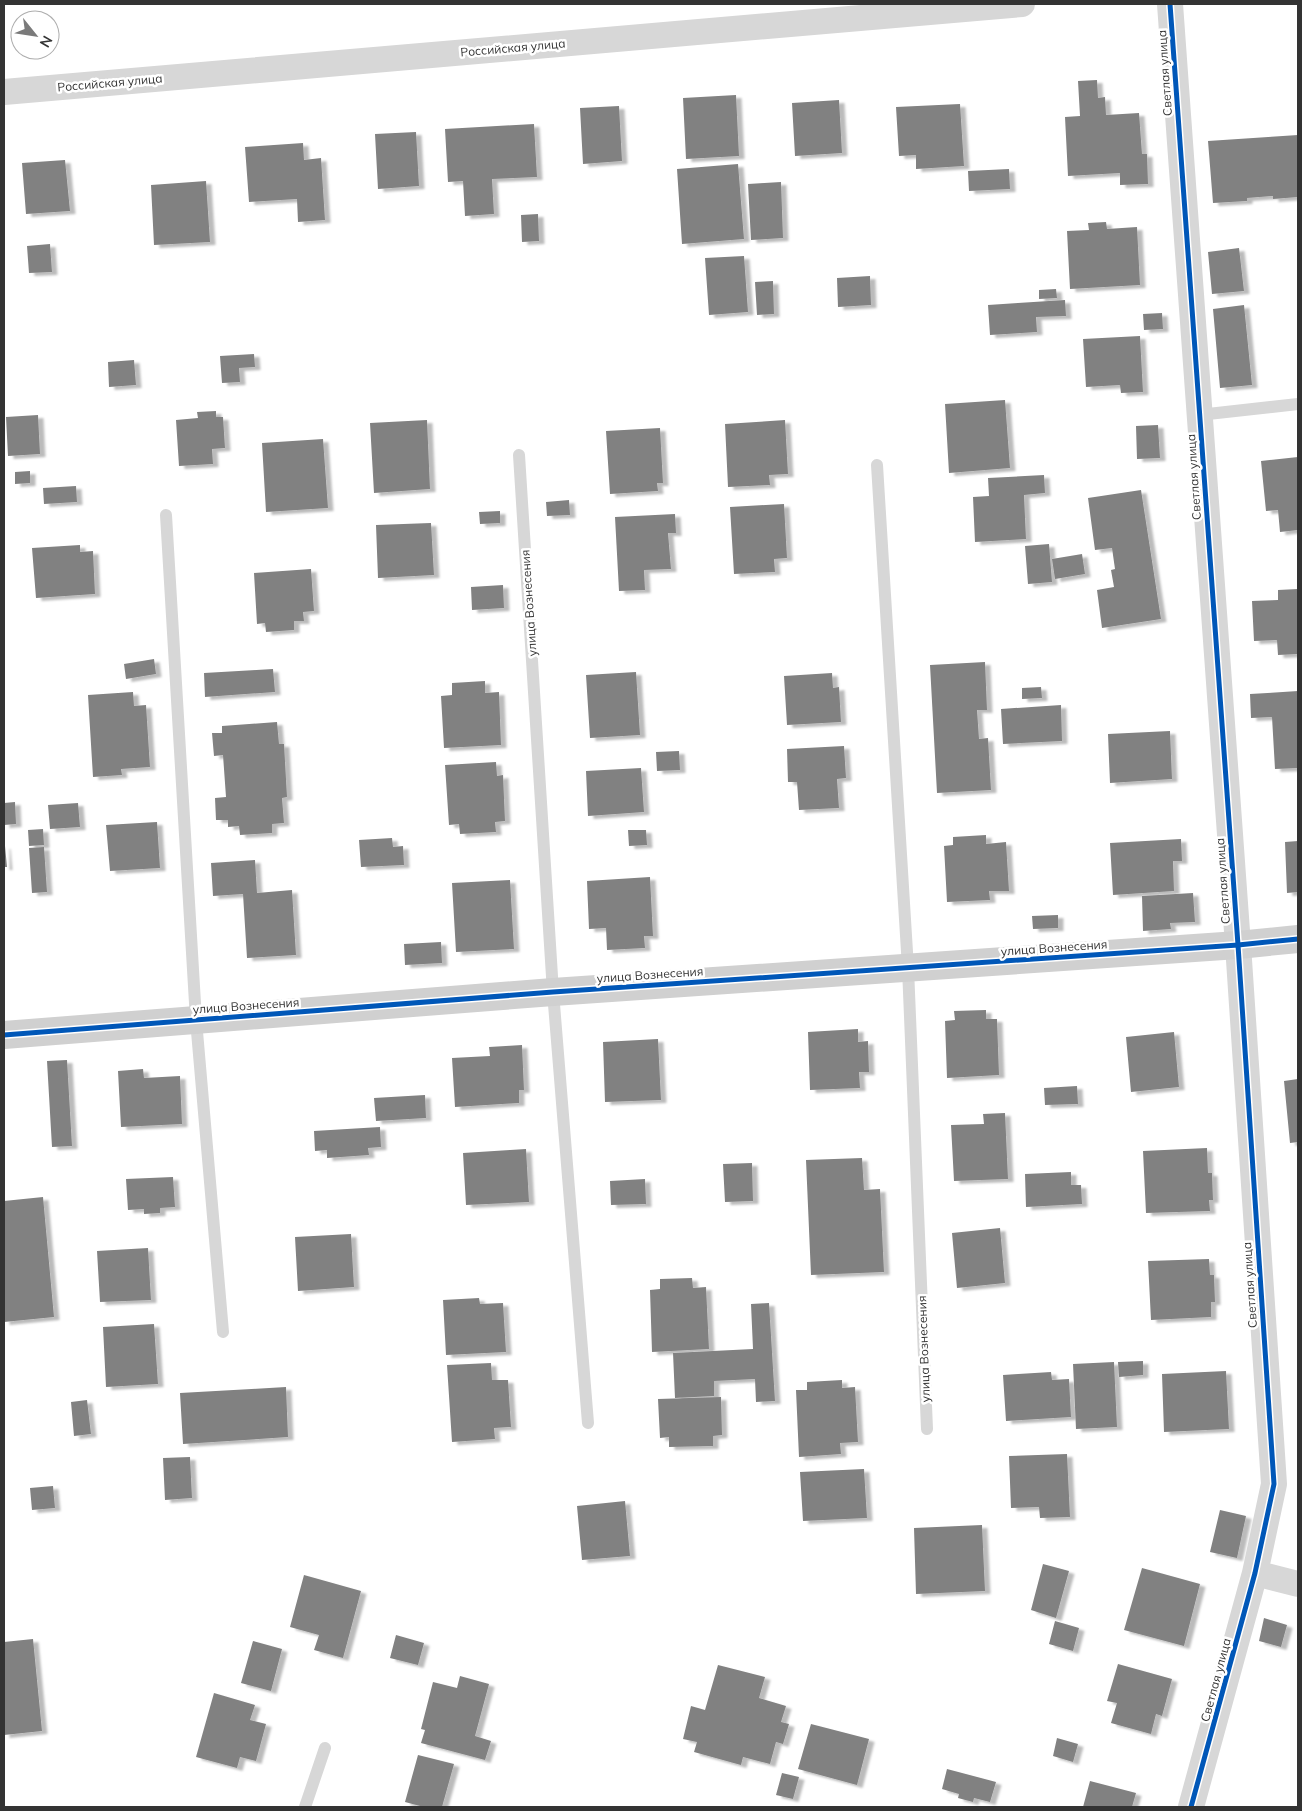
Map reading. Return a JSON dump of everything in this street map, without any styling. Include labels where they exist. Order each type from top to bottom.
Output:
[{"type":"street","name":"Российская улица","points":[[4,92],[1022,4]]},
{"type":"street","name":"Светлая улица","points":[[1170,4],[1238,945],[1274,1484],[1255,1573],[1191,1807]]},
{"type":"street","name":"улица Вознесения","points":[[4,1035],[553,992],[1238,945],[1298,939]]},
{"type":"street","points":[[1255,1573],[1298,1584]]},
{"type":"lane","points":[[1199,414],[1298,404]]},
{"type":"lane","name":"улица Вознесения","points":[[520,455],[553,992],[588,1423]]},
{"type":"lane","name":"улица Вознесения","points":[[877,465],[908,968],[927,1430]]},
{"type":"lane","name":"улица Вознесения","points":[[166,515],[196,1020],[222,1332]]},
{"type":"lane","points":[[305,1807],[325,1748]]},
{"type":"building","points":[[1097,80],[1098,98],[1105,97],[1106,115],[1139,113],[1142,154],[1147,154],[1148,184],[1120,185],[1120,173],[1068,176],[1065,117],[1080,116],[1078,81]]},
{"type":"building","points":[[736,95],[739,156],[686,159],[683,98]]},
{"type":"building","points":[[839,100],[842,153],[795,156],[792,103]]},
{"type":"building","points":[[960,104],[964,166],[916,169],[916,155],[899,156],[896,107]]},
{"type":"building","points":[[619,106],[622,161],[583,164],[580,108]]},
{"type":"building","points":[[534,124],[537,177],[492,179],[494,214],[465,216],[463,181],[448,182],[445,129]]},
{"type":"building","points":[[416,132],[419,186],[378,189],[375,134]]},
{"type":"building","points":[[1298,135],[1298,197],[1273,199],[1273,196],[1247,198],[1247,201],[1213,203],[1208,141]]},
{"type":"building","points":[[303,143],[304,160],[321,158],[325,220],[298,222],[297,199],[249,202],[245,147]]},
{"type":"building","points":[[65,160],[70,211],[26,214],[22,163]]},
{"type":"building","points":[[738,164],[744,239],[682,244],[677,169]]},
{"type":"building","points":[[1009,169],[1010,189],[969,191],[968,171]]},
{"type":"building","points":[[206,181],[210,242],[154,245],[151,185]]},
{"type":"building","points":[[781,182],[783,238],[751,240],[748,184]]},
{"type":"building","points":[[538,214],[539,241],[522,242],[521,215]]},
{"type":"building","points":[[1106,222],[1107,229],[1137,227],[1140,285],[1070,289],[1067,231],[1089,230],[1088,223]]},
{"type":"building","points":[[50,244],[52,272],[29,273],[27,246]]},
{"type":"building","points":[[1239,248],[1244,291],[1212,294],[1208,252]]},
{"type":"building","points":[[744,256],[748,312],[709,315],[705,258]]},
{"type":"building","points":[[870,276],[871,305],[838,307],[837,278]]},
{"type":"building","points":[[773,281],[774,314],[757,315],[755,282]]},
{"type":"building","points":[[1056,289],[1057,298],[1039,299],[1039,290]]},
{"type":"building","points":[[1065,300],[1066,316],[1036,317],[1037,332],[990,335],[988,305]]},
{"type":"building","points":[[1244,305],[1252,385],[1220,388],[1213,309]]},
{"type":"building","points":[[1162,313],[1163,329],[1144,330],[1143,314]]},
{"type":"building","points":[[1140,336],[1143,392],[1121,393],[1120,385],[1086,387],[1083,339]]},
{"type":"building","points":[[254,354],[255,367],[239,368],[240,382],[222,383],[220,356]]},
{"type":"building","points":[[134,360],[136,385],[109,387],[108,362]]},
{"type":"building","points":[[1005,400],[1010,468],[949,473],[945,404]]},
{"type":"building","points":[[216,411],[216,417],[223,417],[225,448],[212,449],[213,464],[179,466],[176,420],[198,418],[197,412]]},
{"type":"building","points":[[38,415],[40,454],[8,456],[6,417]]},
{"type":"building","points":[[427,420],[430,489],[374,493],[370,423]]},
{"type":"building","points":[[785,420],[788,474],[769,475],[770,485],[728,487],[725,424]]},
{"type":"building","points":[[1158,425],[1160,458],[1137,459],[1136,426]]},
{"type":"building","points":[[660,428],[663,483],[657,483],[658,491],[610,494],[606,431]]},
{"type":"building","points":[[323,439],[328,508],[266,512],[262,443]]},
{"type":"building","points":[[1298,457],[1298,530],[1280,532],[1278,510],[1266,511],[1261,461]]},
{"type":"building","points":[[30,471],[30,483],[15,484],[15,472]]},
{"type":"building","points":[[1044,475],[1045,493],[1024,495],[1026,539],[975,542],[973,497],[989,496],[988,478]]},
{"type":"building","points":[[76,486],[77,502],[44,504],[43,488]]},
{"type":"building","points":[[1141,490],[1161,619],[1102,628],[1097,590],[1114,587],[1111,570],[1115,569],[1112,548],[1095,550],[1088,498]]},
{"type":"building","points":[[569,500],[570,515],[547,516],[546,502]]},
{"type":"building","points":[[784,504],[787,558],[774,559],[775,572],[734,574],[730,507]]},
{"type":"building","points":[[500,511],[500,523],[480,524],[479,512]]},
{"type":"building","points":[[675,514],[676,533],[668,533],[671,569],[644,570],[645,590],[619,591],[615,517]]},
{"type":"building","points":[[431,523],[434,575],[378,578],[376,525]]},
{"type":"building","points":[[1049,544],[1052,582],[1028,584],[1025,546]]},
{"type":"building","points":[[80,545],[80,552],[93,551],[95,594],[36,598],[32,548]]},
{"type":"building","points":[[1082,554],[1085,574],[1055,579],[1052,559]]},
{"type":"building","points":[[311,569],[314,611],[303,612],[304,621],[294,621],[294,630],[266,632],[265,623],[257,624],[254,573]]},
{"type":"building","points":[[503,585],[504,608],[472,610],[471,587]]},
{"type":"building","points":[[1298,589],[1298,654],[1278,655],[1277,640],[1254,641],[1252,601],[1278,600],[1278,590]]},
{"type":"building","points":[[154,659],[156,674],[126,679],[124,664]]},
{"type":"building","points":[[985,662],[987,710],[977,710],[979,739],[988,738],[991,790],[937,793],[930,665]]},
{"type":"building","points":[[273,669],[275,692],[205,697],[204,673]]},
{"type":"building","points":[[636,672],[640,735],[590,738],[586,675]]},
{"type":"building","points":[[832,673],[833,688],[839,687],[841,722],[787,725],[784,676]]},
{"type":"building","points":[[485,681],[485,693],[499,692],[501,745],[444,748],[441,696],[452,695],[452,683]]},
{"type":"building","points":[[1041,687],[1042,698],[1022,699],[1022,688]]},
{"type":"building","points":[[1298,691],[1298,768],[1275,769],[1272,717],[1251,718],[1250,694]]},
{"type":"building","points":[[133,692],[134,706],[146,705],[150,767],[121,769],[122,775],[93,777],[88,695]]},
{"type":"building","points":[[1061,705],[1062,741],[1003,744],[1001,709]]},
{"type":"building","points":[[277,722],[279,744],[284,744],[287,797],[282,798],[284,823],[272,824],[272,833],[240,835],[239,826],[228,827],[228,820],[216,820],[215,798],[226,797],[223,755],[214,756],[212,733],[222,733],[222,726]]},
{"type":"building","points":[[1170,731],[1172,779],[1110,783],[1108,734]]},
{"type":"building","points":[[844,746],[846,778],[837,779],[839,808],[799,810],[797,782],[788,782],[787,749]]},
{"type":"building","points":[[679,751],[680,770],[657,771],[656,752]]},
{"type":"building","points":[[496,762],[497,776],[503,775],[505,821],[495,822],[496,832],[460,834],[459,824],[449,825],[445,765]]},
{"type":"building","points":[[641,768],[644,812],[588,816],[586,771]]},
{"type":"building","points":[[15,802],[16,824],[4,825],[4,803]]},
{"type":"building","points":[[78,803],[80,827],[50,829],[48,805]]},
{"type":"building","points":[[157,822],[160,868],[110,871],[106,825]]},
{"type":"building","points":[[43,829],[44,845],[29,846],[28,830]]},
{"type":"building","points":[[628,830],[646,830],[647,845],[629,846]]},
{"type":"building","points":[[986,835],[986,844],[1006,842],[1009,891],[989,891],[990,900],[947,902],[944,846],[953,845],[953,837]]},
{"type":"building","points":[[392,838],[393,847],[403,846],[404,865],[361,867],[359,840]]},
{"type":"building","points":[[1181,839],[1182,861],[1173,861],[1174,891],[1113,895],[1110,843]]},
{"type":"building","points":[[1298,841],[1298,892],[1287,893],[1285,842]]},
{"type":"building","points":[[5,846],[7,867],[4,867]]},
{"type":"building","points":[[44,847],[47,892],[32,893],[29,848]]},
{"type":"building","points":[[255,860],[257,893],[292,890],[296,955],[247,958],[243,894],[213,896],[211,863]]},
{"type":"building","points":[[650,877],[653,936],[644,936],[645,948],[607,950],[606,928],[589,929],[587,881]]},
{"type":"building","points":[[510,880],[514,949],[456,952],[452,883]]},
{"type":"building","points":[[1193,893],[1195,922],[1170,923],[1171,929],[1143,931],[1142,896]]},
{"type":"building","points":[[1058,915],[1058,928],[1033,929],[1032,916]]},
{"type":"building","points":[[441,942],[442,963],[405,965],[404,944]]},
{"type":"building","points":[[986,1010],[986,1019],[997,1019],[999,1075],[947,1078],[945,1021],[955,1020],[954,1011]]},
{"type":"building","points":[[858,1029],[858,1042],[868,1041],[869,1072],[859,1072],[860,1088],[810,1090],[808,1032]]},
{"type":"building","points":[[1174,1032],[1179,1087],[1131,1092],[1126,1037]]},
{"type":"building","points":[[658,1039],[661,1100],[605,1102],[603,1042]]},
{"type":"building","points":[[522,1045],[524,1090],[519,1090],[519,1103],[455,1107],[452,1058],[490,1056],[489,1047]]},
{"type":"building","points":[[67,1060],[72,1146],[52,1147],[47,1061]]},
{"type":"building","points":[[143,1069],[144,1078],[180,1076],[182,1124],[121,1127],[118,1071]]},
{"type":"building","points":[[1298,1079],[1298,1142],[1290,1143],[1284,1081]]},
{"type":"building","points":[[1077,1086],[1078,1104],[1045,1105],[1044,1088]]},
{"type":"building","points":[[425,1095],[426,1118],[376,1121],[374,1098]]},
{"type":"building","points":[[1005,1113],[1008,1179],[954,1181],[951,1125],[984,1124],[983,1114]]},
{"type":"building","points":[[380,1127],[381,1147],[368,1148],[369,1155],[327,1158],[327,1150],[315,1151],[314,1131]]},
{"type":"building","points":[[1207,1148],[1208,1173],[1212,1173],[1213,1200],[1209,1200],[1210,1211],[1146,1213],[1143,1151]]},
{"type":"building","points":[[526,1149],[529,1202],[466,1205],[463,1153]]},
{"type":"building","points":[[862,1158],[864,1190],[880,1189],[884,1272],[811,1275],[806,1160]]},
{"type":"building","points":[[752,1163],[753,1201],[725,1202],[723,1164]]},
{"type":"building","points":[[1071,1172],[1071,1185],[1081,1185],[1082,1204],[1026,1207],[1025,1174]]},
{"type":"building","points":[[173,1177],[175,1207],[160,1208],[160,1213],[144,1214],[144,1209],[128,1210],[126,1179]]},
{"type":"building","points":[[645,1179],[646,1204],[611,1205],[610,1181]]},
{"type":"building","points":[[43,1197],[54,1317],[4,1322],[4,1201]]},
{"type":"building","points":[[1000,1228],[1005,1283],[957,1288],[952,1233]]},
{"type":"building","points":[[351,1234],[354,1287],[298,1291],[295,1237]]},
{"type":"building","points":[[148,1248],[151,1300],[100,1302],[97,1251]]},
{"type":"building","points":[[1209,1259],[1210,1275],[1214,1275],[1215,1302],[1211,1302],[1211,1317],[1151,1320],[1148,1261]]},
{"type":"building","points":[[692,1278],[693,1288],[706,1287],[709,1349],[652,1352],[650,1290],[660,1289],[660,1279]]},
{"type":"building","points":[[479,1298],[480,1304],[503,1303],[506,1352],[446,1355],[443,1300]]},
{"type":"building","points":[[769,1303],[775,1401],[756,1402],[755,1379],[714,1381],[714,1396],[675,1398],[673,1353],[753,1349],[751,1304]]},
{"type":"building","points":[[154,1324],[158,1384],[106,1387],[103,1327]]},
{"type":"building","points":[[1143,1361],[1143,1375],[1119,1377],[1118,1362]]},
{"type":"building","points":[[1114,1362],[1117,1427],[1076,1429],[1073,1364]]},
{"type":"building","points":[[491,1363],[492,1380],[508,1380],[511,1427],[494,1428],[495,1439],[452,1442],[447,1365]]},
{"type":"building","points":[[1226,1371],[1229,1429],[1164,1432],[1162,1374]]},
{"type":"building","points":[[1051,1372],[1052,1380],[1069,1379],[1071,1417],[1006,1421],[1003,1375]]},
{"type":"building","points":[[842,1380],[842,1388],[855,1387],[858,1442],[840,1443],[841,1454],[799,1457],[796,1390],[807,1390],[807,1382]]},
{"type":"building","points":[[286,1387],[288,1437],[183,1444],[180,1393]]},
{"type":"building","points":[[721,1397],[722,1435],[713,1436],[713,1446],[669,1447],[669,1437],[660,1438],[658,1399]]},
{"type":"building","points":[[87,1400],[91,1434],[74,1436],[71,1402]]},
{"type":"building","points":[[1067,1454],[1070,1517],[1040,1518],[1039,1507],[1011,1508],[1009,1456]]},
{"type":"building","points":[[190,1457],[192,1498],[165,1500],[163,1458]]},
{"type":"building","points":[[864,1469],[867,1518],[803,1521],[800,1472]]},
{"type":"building","points":[[53,1486],[55,1508],[32,1510],[30,1488]]},
{"type":"building","points":[[625,1501],[630,1556],[582,1560],[577,1506]]},
{"type":"building","points":[[1220,1510],[1246,1516],[1237,1558],[1210,1552]]},
{"type":"building","points":[[982,1525],[985,1591],[916,1594],[914,1528]]},
{"type":"building","points":[[1043,1564],[1069,1571],[1056,1618],[1031,1610]]},
{"type":"building","points":[[1142,1568],[1200,1584],[1184,1646],[1124,1630]]},
{"type":"building","points":[[304,1575],[361,1591],[343,1658],[314,1650],[319,1635],[290,1627]]},
{"type":"building","points":[[1264,1618],[1287,1625],[1281,1647],[1259,1641]]},
{"type":"building","points":[[1055,1621],[1079,1628],[1073,1651],[1049,1644]]},
{"type":"building","points":[[396,1635],[424,1643],[418,1665],[390,1658]]},
{"type":"building","points":[[33,1639],[42,1731],[4,1735],[4,1642]]},
{"type":"building","points":[[253,1641],[282,1649],[271,1691],[241,1683]]},
{"type":"building","points":[[1118,1664],[1172,1679],[1162,1716],[1156,1714],[1151,1734],[1111,1723],[1117,1703],[1107,1701]]},
{"type":"building","points":[[718,1665],[765,1677],[759,1698],[786,1706],[781,1722],[789,1724],[783,1744],[776,1742],[770,1764],[743,1757],[741,1765],[694,1752],[697,1742],[683,1739],[691,1706],[705,1710]]},
{"type":"building","points":[[460,1676],[489,1684],[475,1736],[491,1741],[485,1760],[421,1743],[425,1730],[421,1729],[433,1682],[457,1688]]},
{"type":"building","points":[[214,1693],[255,1705],[250,1720],[266,1724],[256,1761],[240,1757],[237,1768],[196,1757]]},
{"type":"building","points":[[811,1724],[869,1739],[857,1785],[798,1769]]},
{"type":"building","points":[[1057,1738],[1078,1744],[1073,1762],[1053,1756]]},
{"type":"building","points":[[418,1755],[454,1764],[442,1807],[424,1807],[405,1802]]},
{"type":"building","points":[[947,1769],[996,1782],[990,1802],[974,1798],[973,1802],[958,1798],[959,1794],[942,1789]]},
{"type":"building","points":[[782,1773],[799,1777],[793,1799],[776,1795]]},
{"type":"building","points":[[1090,1781],[1136,1793],[1132,1807],[1083,1807]]},
{"type":"cycle path","points":[[1170,4],[1238,945],[1274,1484],[1255,1573],[1191,1807]]},
{"type":"cycle path","points":[[4,1035],[553,992],[1238,945],[1298,939]]}]
